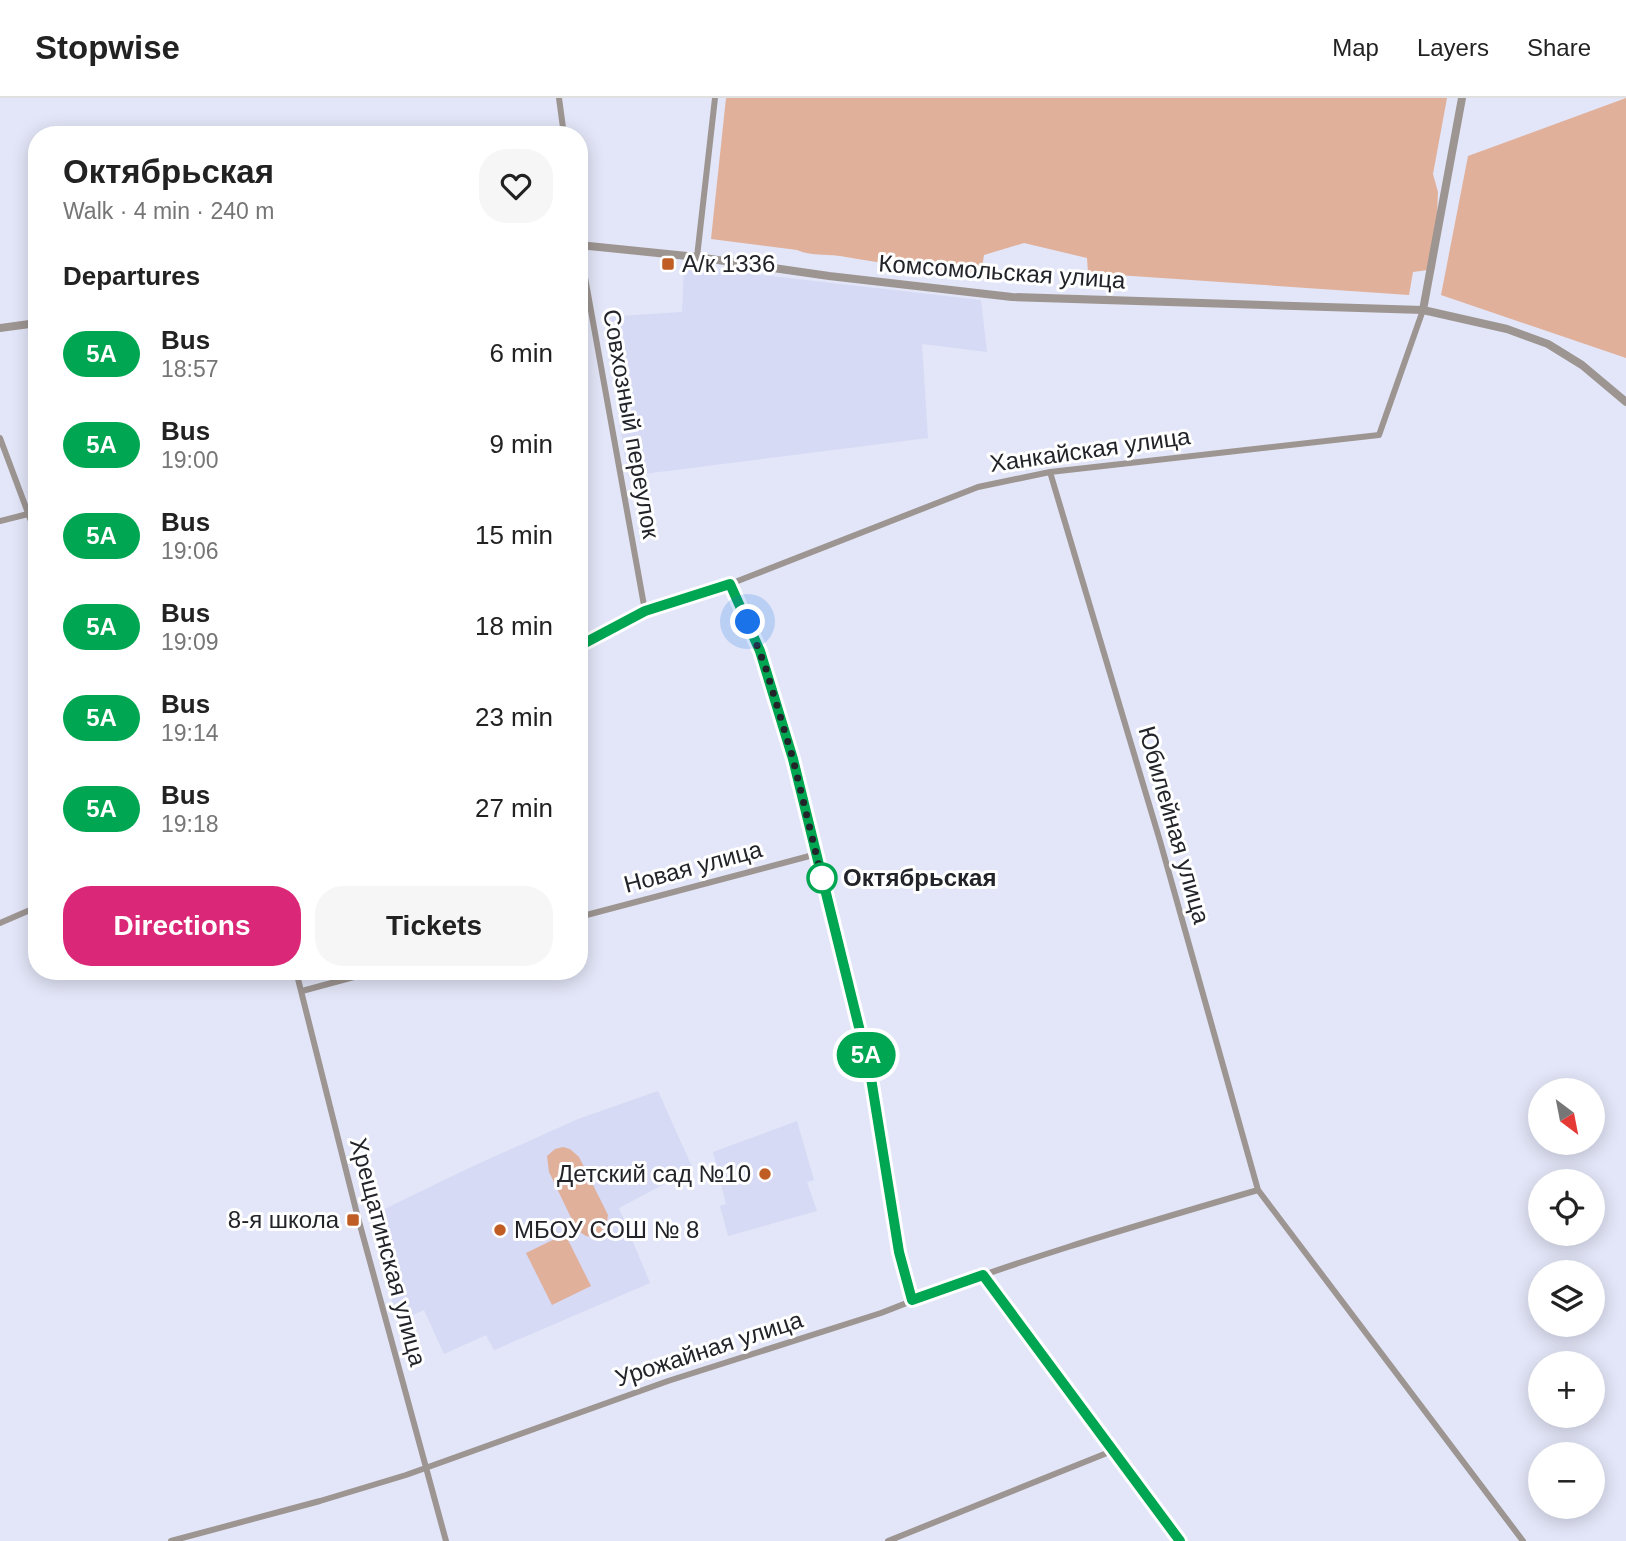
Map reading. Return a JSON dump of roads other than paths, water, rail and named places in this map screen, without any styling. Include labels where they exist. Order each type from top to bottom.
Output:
[{"type":"street","points":[[559,98],[563,126]]},
{"type":"street","points":[[697,257],[715,98]]},
{"type":"street","points":[[1423,310],[1462,98]]},
{"type":"street","name":"Комсомольская улица","points":[[588,246],[1012,297],[1423,310],[1507,328],[1548,344],[1582,365],[1626,402]]},
{"type":"street","name":"Совхозный переулок","points":[[588,295],[645,611]]},
{"type":"street","name":"Ханкайская улица","points":[[588,641],[645,611],[730,584],[978,487],[1050,472],[1379,435],[1423,310]]},
{"type":"street","points":[[0,328],[28,324]]},
{"type":"street","points":[[0,439],[28,514],[0,521]]},
{"type":"street","name":"Юбилейная улица","points":[[1050,472],[1160,841],[1258,1190]]},
{"type":"street","points":[[730,584],[756,642],[793,759],[870,1072],[899,1252],[912,1300]]},
{"type":"street","name":"Новая улица","points":[[588,915],[817,854]]},
{"type":"street","points":[[0,923],[28,911]]},
{"type":"street","name":"Хрещатинская улица","points":[[299,980],[446,1541]]},
{"type":"street","points":[[302,991],[343,980]]},
{"type":"street","points":[[1258,1190],[1523,1541]]},
{"type":"street","name":"Урожайная улица","points":[[170,1541],[406,1475],[668,1381],[881,1313],[983,1275],[1258,1190]]},
{"type":"street","points":[[983,1275],[1180,1541]]},
{"type":"street","points":[[888,1541],[1112,1451]]},
{"type":"place","name":"А/к 1336","points":[[668,264]]},
{"type":"place","name":"Октябрьская","points":[[822,878]]},
{"type":"place","name":"Детский сад №10","points":[[765,1174]]},
{"type":"place","name":"8-я школа","points":[[353,1220]]},
{"type":"place","name":"МБОУ СОШ № 8","points":[[500,1230]]}]
